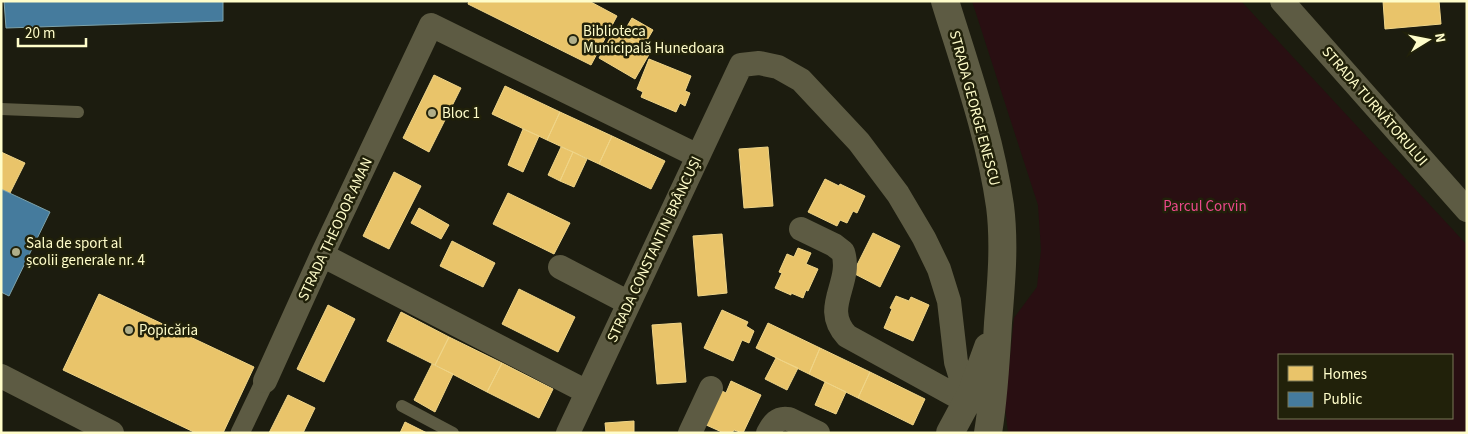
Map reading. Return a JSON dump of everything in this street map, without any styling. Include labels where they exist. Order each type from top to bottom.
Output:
[{"type":"street","name":"STRADA GEORGE ENESCU","points":[[946,1],[991,157],[1000,208],[1002,253],[1000,305],[993,404],[988,433]]},
{"type":"street","name":"STRADA TURNĂTORULUI","points":[[1282,1],[1467,210]]},
{"type":"street","name":"STRADA THEODOR AMAN","points":[[240,433],[430,25],[698,156]]},
{"type":"street","name":"STRADA CONSTANTIN BRÂNCUȘI","points":[[568,433],[741,65],[759,63],[778,68],[801,80],[859,142],[898,194],[924,238],[939,269],[949,301],[956,362],[969,397]]},
{"type":"street","points":[[801,229],[834,245],[843,252],[846,267],[835,313],[839,326],[847,336],[969,397]]},
{"type":"street","points":[[322,255],[587,392]]},
{"type":"street","points":[[560,267],[629,303]]},
{"type":"street","name":"STRADA GEORGE ENESCU","points":[[950,433],[969,397],[986,355],[1000,305]]},
{"type":"street","points":[[1,376],[112,433]]},
{"type":"street","points":[[690,433],[711,388]]},
{"type":"street","points":[[768,433],[774,422],[784,418],[818,433]]},
{"type":"lane","points":[[1,109],[78,112]]},
{"type":"lane","points":[[402,406],[453,433]]},
{"type":"green space","name":"Parcul Corvin","points":[[972,1],[1241,1],[1467,245],[1467,433],[1008,433],[1005,407],[1014,318],[1037,287],[1041,250],[1038,205]]},
{"type":"building: Homes","name":"Biblioteca Municipală Hunedoara","points":[[469,1],[589,1],[617,16],[591,65],[468,4]]},
{"type":"building: Homes","points":[[1383,1],[1439,1],[1441,24],[1385,29]]},
{"type":"building: Homes","points":[[632,18],[653,30],[643,47],[622,35]]},
{"type":"building: Homes","points":[[614,31],[651,51],[635,79],[599,58]]},
{"type":"building: Homes","points":[[649,59],[691,76],[685,91],[690,93],[685,106],[680,103],[676,112],[641,97],[643,92],[637,89]]},
{"type":"building: Homes","name":"Bloc 1","points":[[434,75],[461,88],[429,152],[403,138]]},
{"type":"building: Homes","points":[[505,86],[560,112],[547,140],[492,114]]},
{"type":"building: Homes","points":[[560,112],[612,136],[599,164],[547,140]]},
{"type":"building: Homes","points":[[523,129],[539,136],[523,172],[508,165]]},
{"type":"building: Homes","points":[[612,136],[665,161],[651,189],[599,164]]},
{"type":"building: Homes","points":[[561,147],[573,152],[560,181],[548,175]]},
{"type":"building: Homes","points":[[768,147],[773,206],[744,208],[739,149]]},
{"type":"building: Homes","points":[[1,152],[25,163],[10,193],[1,189]]},
{"type":"building: Homes","points":[[573,152],[587,159],[574,187],[560,181]]},
{"type":"building: Homes","points":[[394,172],[421,186],[389,249],[363,236]]},
{"type":"building: Homes","points":[[825,179],[865,196],[857,213],[853,211],[847,223],[840,220],[837,226],[808,212]]},
{"type":"building: Homes","points":[[508,193],[570,223],[554,254],[493,224]]},
{"type":"building: Homes","points":[[419,208],[449,225],[441,239],[411,223]]},
{"type":"building: Homes","points":[[873,233],[900,246],[880,287],[853,273]]},
{"type":"building: Homes","points":[[722,234],[727,293],[698,296],[693,236]]},
{"type":"building: Homes","points":[[452,241],[495,263],[483,287],[440,266]]},
{"type":"building: Homes","points":[[798,248],[811,253],[806,264],[818,269],[803,298],[775,288],[782,273],[779,272],[787,254],[794,257]]},
{"type":"building: Homes","points":[[519,289],[575,317],[558,352],[502,324]]},
{"type":"building: Homes","name":"Popicăria","points":[[99,294],[254,367],[223,433],[196,433],[63,370]]},
{"type":"building: Homes","points":[[896,296],[909,301],[911,297],[929,305],[913,341],[884,328]]},
{"type":"building: Homes","points":[[328,305],[355,319],[324,382],[297,369]]},
{"type":"building: Homes","points":[[722,310],[748,322],[746,326],[754,331],[749,343],[742,340],[733,361],[704,348]]},
{"type":"building: Homes","points":[[401,312],[449,337],[435,365],[387,341]]},
{"type":"building: Homes","points":[[681,323],[686,382],[657,384],[652,325]]},
{"type":"building: Homes","points":[[768,323],[820,348],[809,374],[756,348]]},
{"type":"building: Homes","points":[[449,337],[502,363],[487,392],[435,365]]},
{"type":"building: Homes","points":[[820,348],[870,372],[858,398],[809,374]]},
{"type":"building: Homes","points":[[776,358],[798,368],[787,390],[765,379]]},
{"type":"building: Homes","points":[[502,363],[553,389],[539,418],[487,392]]},
{"type":"building: Homes","points":[[432,364],[453,374],[435,412],[414,400]]},
{"type":"building: Homes","points":[[870,372],[925,399],[913,425],[858,398]]},
{"type":"building: Homes","points":[[731,381],[761,395],[743,433],[734,430],[732,433],[724,433],[704,424],[716,388],[726,393]]},
{"type":"building: Homes","points":[[825,382],[846,392],[836,414],[815,405]]},
{"type":"building: Homes","points":[[288,395],[315,408],[303,433],[269,433]]},
{"type":"building: Homes","points":[[634,421],[634,433],[606,433],[605,423]]},
{"type":"building: Homes","points":[[405,422],[427,433],[400,433]]},
{"type":"building: Public","points":[[4,1],[223,1],[223,21],[6,28]]},
{"type":"building: Public","name":"Sala de sport al școlii generale nr. 4","points":[[1,189],[50,212],[9,296],[1,292]]},
{"type":"place","name":"Biblioteca Municipală Hunedoara","points":[[573,40]]},
{"type":"place","name":"Bloc 1","points":[[432,113]]},
{"type":"place","name":"Sala de sport al școlii generale nr. 4","points":[[16,252]]},
{"type":"place","name":"Popicăria","points":[[129,330]]}]
